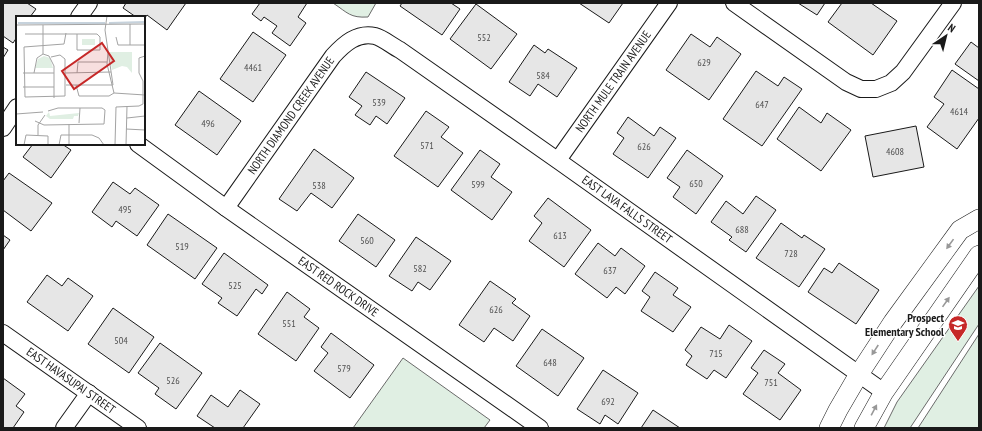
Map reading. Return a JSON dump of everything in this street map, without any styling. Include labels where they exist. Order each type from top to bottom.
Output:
[{"type":"street","points":[[80,16],[89,3]]},
{"type":"street","name":"NORTH MULE TRAIN AVENUE","points":[[558,160],[669,3]]},
{"type":"street","points":[[734,3],[846,82],[861,89],[876,89],[891,83],[903,72],[953,3]]},
{"type":"street","name":"EAST LAVA FALLS STREET","points":[[365,36],[375,36],[390,44],[558,160],[884,392]]},
{"type":"street","name":"NORTH DIAMOND CREEK AVENUE","points":[[226,208],[333,56],[352,39],[365,36]]},
{"type":"street","points":[[3,128],[16,108]]},
{"type":"street","name":"EAST RED ROCK DRIVE","points":[[139,145],[226,208],[540,428]]},
{"type":"street","points":[[829,428],[859,374],[893,322],[960,230],[979,219]]},
{"type":"street","points":[[864,428],[884,392],[979,255]]},
{"type":"street","name":"EAST HAVASUPAI STREET","points":[[3,333],[138,428]]},
{"type":"street","points":[[64,428],[89,393]]},
{"type":"green space","points":[[333,3],[376,3],[368,17],[357,17],[349,14]]},
{"type":"green space","points":[[979,286],[979,324],[910,428],[884,428],[897,402]]},
{"type":"green space","points":[[979,334],[979,428],[918,428]]},
{"type":"green space","points":[[403,358],[490,420],[484,428],[353,428]]},
{"type":"building","points":[[3,3],[27,3],[36,9],[31,16],[16,16],[16,38],[13,43],[3,36]]},
{"type":"building","points":[[126,3],[186,3],[167,30],[147,15],[145,18],[145,16],[135,16],[123,8]]},
{"type":"building","points":[[260,3],[307,3],[298,17],[306,23],[290,46],[272,33],[277,26],[264,17],[261,21],[252,14]]},
{"type":"building","points":[[402,3],[451,3],[460,9],[442,35],[400,6]]},
{"type":"building","points":[[579,3],[623,3],[609,23]]},
{"type":"building","points":[[798,3],[825,3],[817,15]]},
{"type":"building","points":[[842,3],[871,3],[897,21],[873,55],[828,22]]},
{"type":"building","points":[[476,4],[517,34],[491,69],[450,39]]},
{"type":"building","points":[[253,32],[286,55],[253,102],[220,79]]},
{"type":"building","points":[[691,34],[710,47],[717,37],[741,54],[709,100],[666,70]]},
{"type":"building","points":[[971,42],[979,48],[979,81],[955,64]]},
{"type":"building","points":[[534,45],[545,53],[548,49],[577,68],[557,97],[538,84],[530,96],[509,82]]},
{"type":"building","points":[[3,47],[8,50],[3,58]]},
{"type":"building","points":[[952,70],[979,89],[979,118],[957,149],[927,127],[944,104],[934,97]]},
{"type":"building","points":[[756,71],[778,86],[784,77],[802,89],[762,146],[723,119]]},
{"type":"building","points":[[366,72],[405,98],[387,124],[376,116],[370,125],[355,115],[362,106],[349,97]]},
{"type":"building","points":[[199,91],[241,121],[217,155],[175,125]]},
{"type":"building","points":[[799,107],[821,123],[827,113],[851,130],[821,171],[777,139]]},
{"type":"building","points":[[426,111],[449,127],[441,137],[463,153],[438,187],[394,156]]},
{"type":"building","points":[[628,117],[654,136],[660,127],[676,138],[648,178],[613,154],[624,138],[617,133]]},
{"type":"building","points":[[916,126],[924,167],[873,177],[865,136]]},
{"type":"building","points":[[32,145],[64,145],[71,150],[51,178],[23,157]]},
{"type":"building","points":[[314,149],[354,178],[332,208],[311,193],[297,211],[279,199]]},
{"type":"building","points":[[480,150],[500,164],[491,177],[512,192],[492,220],[451,190]]},
{"type":"building","points":[[687,150],[723,176],[696,214],[673,197],[680,187],[667,178]]},
{"type":"building","points":[[9,173],[52,203],[31,231],[3,210],[3,181]]},
{"type":"building","points":[[113,182],[130,194],[135,188],[159,205],[137,236],[116,221],[112,227],[92,212]]},
{"type":"building","points":[[756,196],[776,210],[746,252],[729,240],[732,237],[711,222],[726,201],[743,214]]},
{"type":"building","points":[[548,198],[591,230],[564,267],[529,241],[542,223],[534,216]]},
{"type":"building","points":[[168,214],[217,248],[195,279],[147,245]]},
{"type":"building","points":[[358,214],[395,240],[376,267],[339,241]]},
{"type":"building","points":[[781,223],[802,238],[804,235],[825,249],[799,287],[756,258]]},
{"type":"building","points":[[3,235],[10,240],[3,250]]},
{"type":"building","points":[[416,237],[451,261],[430,290],[418,282],[412,291],[389,276]]},
{"type":"building","points":[[598,243],[615,256],[621,248],[645,266],[625,294],[616,287],[607,298],[575,274]]},
{"type":"building","points":[[224,253],[268,285],[262,294],[256,289],[237,316],[218,303],[222,298],[202,284]]},
{"type":"building","points":[[839,263],[879,290],[856,324],[808,292],[824,268],[832,273]]},
{"type":"building","points":[[655,272],[678,288],[673,295],[691,307],[673,332],[641,311],[650,297],[642,291]]},
{"type":"building","points":[[47,275],[62,286],[68,278],[93,296],[68,331],[27,302]]},
{"type":"building","points":[[490,281],[516,299],[512,303],[530,316],[513,341],[494,328],[484,342],[459,325]]},
{"type":"building","points":[[287,292],[310,309],[304,317],[319,328],[296,361],[258,334]]},
{"type":"building","points":[[113,308],[154,337],[129,373],[88,344]]},
{"type":"building","points":[[729,325],[752,341],[726,378],[714,370],[707,379],[686,365],[692,356],[685,350],[701,327],[720,339]]},
{"type":"building","points":[[542,329],[584,358],[558,396],[516,366]]},
{"type":"building","points":[[331,333],[374,365],[350,398],[314,371],[328,353],[321,347]]},
{"type":"building","points":[[160,343],[202,373],[176,409],[155,394],[159,388],[138,373]]},
{"type":"building","points":[[764,350],[785,364],[778,373],[801,390],[780,420],[743,394],[758,373],[751,368]]},
{"type":"building","points":[[603,370],[638,393],[618,424],[605,415],[600,424],[577,409]]},
{"type":"building","points":[[3,378],[25,394],[16,406],[24,412],[13,428],[3,428]]},
{"type":"building","points":[[240,390],[260,404],[243,428],[215,428],[197,416],[211,395],[228,407]]},
{"type":"building","points":[[653,410],[680,428],[641,428]]},
{"type":"place","name":"Prospect Elementary School","points":[[958,342]]}]
